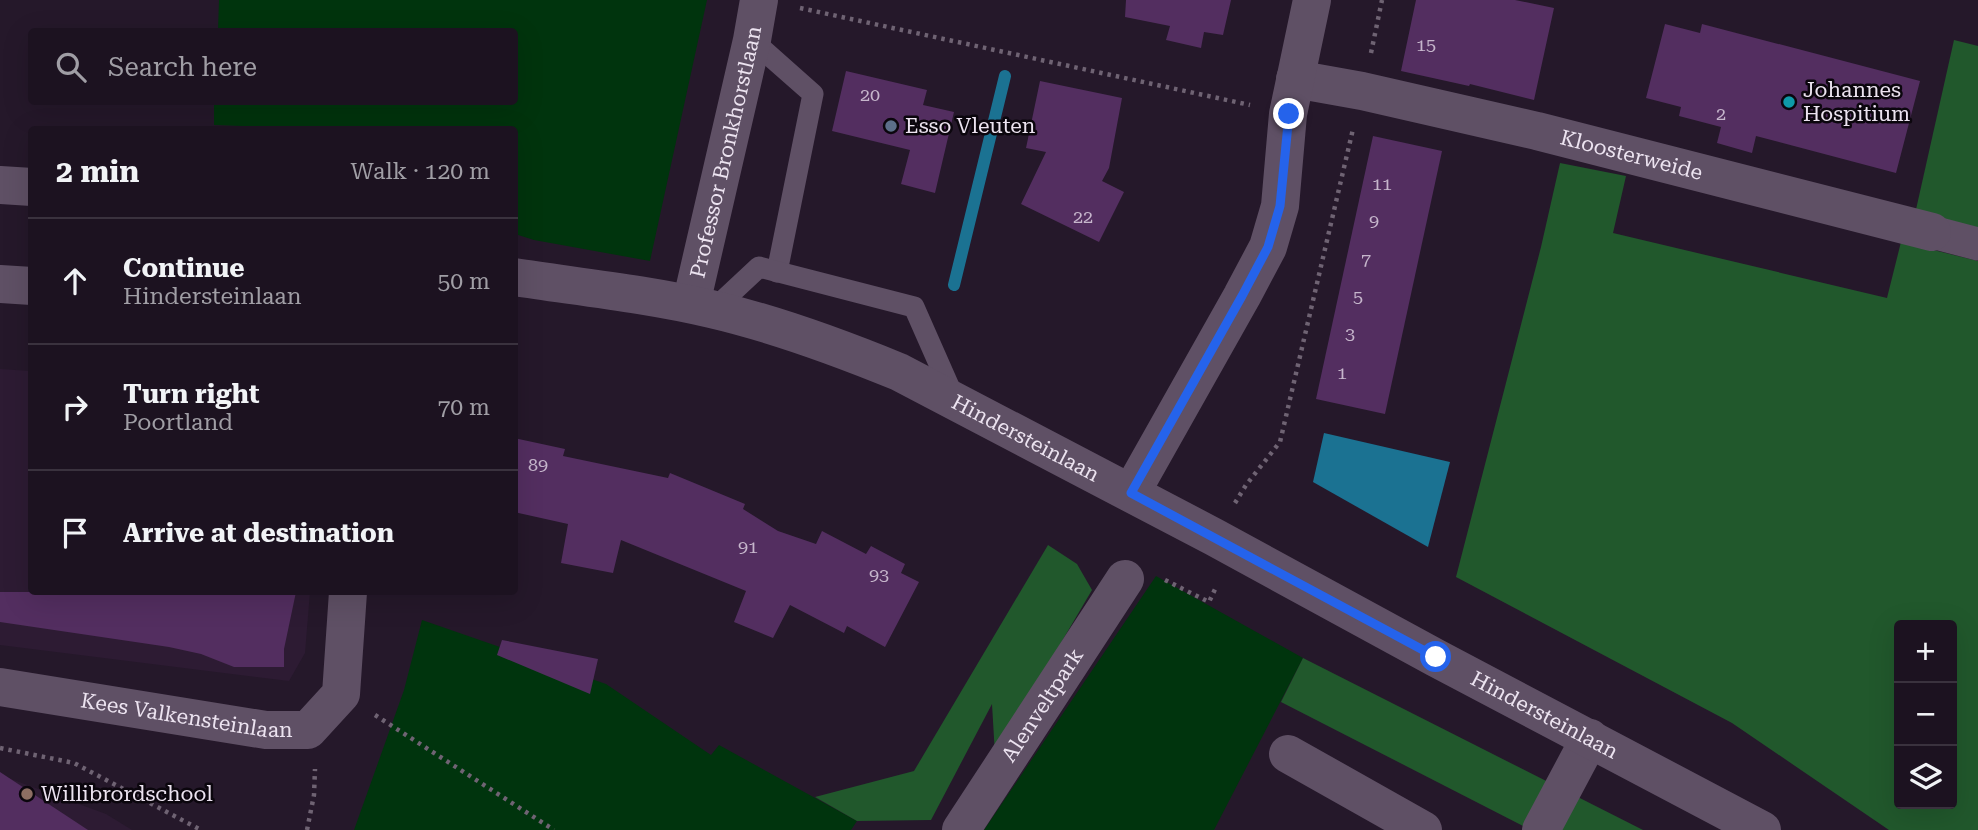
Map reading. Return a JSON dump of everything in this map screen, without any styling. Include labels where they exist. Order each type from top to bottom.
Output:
[{"type":"street","points":[[1131,493],[1268,247],[1280,206],[1292,96],[1312,0]]},
{"type":"street","name":"Professor Bronkhorstlaan","points":[[702,307],[752,40],[776,3]]},
{"type":"street","name":"Kloosterweide","points":[[1292,96],[1362,90],[1537,131],[1958,239]]},
{"type":"street","points":[[0,185],[28,187]]},
{"type":"street","name":"Hindersteinlaan","points":[[518,278],[702,307],[795,333],[899,372],[1762,830]]},
{"type":"street","points":[[0,284],[28,286]]},
{"type":"street","name":"Alenveltpark","points":[[961,830],[1125,579]]},
{"type":"street","points":[[341,694],[348,595]]},
{"type":"street","name":"Kees Valkensteinlaan","points":[[0,687],[266,730],[307,730],[341,694]]},
{"type":"street","points":[[1541,830],[1590,738]]},
{"type":"street","points":[[1289,754],[1423,830]]},
{"type":"lane","points":[[752,40],[813,94],[768,270]]},
{"type":"lane","points":[[702,307],[768,270],[914,307],[955,401]]},
{"type":"path","points":[[1125,579],[1144,569],[1209,603],[1225,543],[1246,485],[1280,442],[1382,0]]},
{"type":"path","points":[[776,3],[1292,96]]},
{"type":"path","points":[[341,694],[554,830]]},
{"type":"path","points":[[307,730],[315,756],[315,767],[314,795],[307,830]]},
{"type":"path","points":[[0,748],[74,764],[201,830]]},
{"type":"shaded area","points":[[0,369],[28,371],[28,595],[310,595],[305,653],[289,681],[0,645]]},
{"type":"shaded area","name":"Willibrordschool","points":[[0,775],[106,814],[132,830],[0,830]]},
{"type":"green space","points":[[219,0],[707,0],[650,261],[518,235],[518,126],[214,125],[214,105],[518,105],[518,28],[218,28]]},
{"type":"green space","points":[[1954,40],[1978,46],[1978,230],[1915,214]]},
{"type":"green space","points":[[1560,163],[1626,176],[1613,233],[1887,298],[1901,242],[1978,261],[1978,830],[1889,830],[1732,723],[1456,577]]},
{"type":"green space","points":[[1048,545],[1077,564],[1092,590],[995,755],[992,704],[931,820],[857,821],[815,797],[914,771]]},
{"type":"green space","points":[[1156,576],[1303,658],[1214,830],[984,830]]},
{"type":"green space","points":[[422,620],[606,684],[711,755],[719,745],[857,821],[851,830],[354,830],[404,690]]},
{"type":"green space","points":[[1303,658],[1643,830],[1531,830],[1281,702]]},
{"type":"water","points":[[1324,433],[1450,462],[1428,547],[1313,482]]},
{"type":"building","points":[[1126,0],[1231,0],[1223,35],[1204,32],[1201,48],[1166,40],[1170,26],[1125,17]]},
{"type":"building","points":[[1416,0],[1515,0],[1554,8],[1534,100],[1401,71]]},
{"type":"building","name":"Johannes Hospitium","points":[[1665,24],[1700,33],[1702,24],[1920,81],[1896,173],[1756,136],[1752,153],[1717,143],[1721,127],[1679,116],[1681,107],[1646,98]]},
{"type":"building","points":[[846,71],[927,90],[923,105],[954,112],[935,193],[901,184],[910,150],[832,131]]},
{"type":"building","points":[[1040,81],[1122,98],[1109,168],[1102,181],[1124,192],[1099,242],[1021,204],[1046,152],[1026,148]]},
{"type":"building","points":[[1373,136],[1442,151],[1385,414],[1316,399]]},
{"type":"building","points":[[518,439],[565,449],[563,456],[668,478],[670,473],[745,504],[743,509],[778,531],[816,544],[822,531],[866,554],[871,546],[905,564],[901,573],[919,582],[885,647],[847,626],[844,633],[790,605],[773,638],[734,622],[746,591],[621,540],[613,573],[561,563],[568,524],[518,513]]},
{"type":"building","points":[[0,592],[28,592],[28,595],[295,595],[284,649],[284,667],[234,667],[201,654],[169,647],[0,622]]},
{"type":"building","points":[[502,640],[598,659],[590,694],[497,655]]},
{"type":"building","name":"Willibrordschool","points":[[0,772],[88,830],[0,830]]},
{"type":"waterway","points":[[954,285],[1005,76]]},
{"type":"place","name":"Johannes Hospitium","points":[[1789,102]]},
{"type":"place","name":"Esso Vleuten","points":[[891,126]]},
{"type":"place","name":"Willibrordschool","points":[[27,794]]},
{"type":"route","points":[[1289,114],[1280,206],[1268,247],[1131,493],[1436,657]]}]
